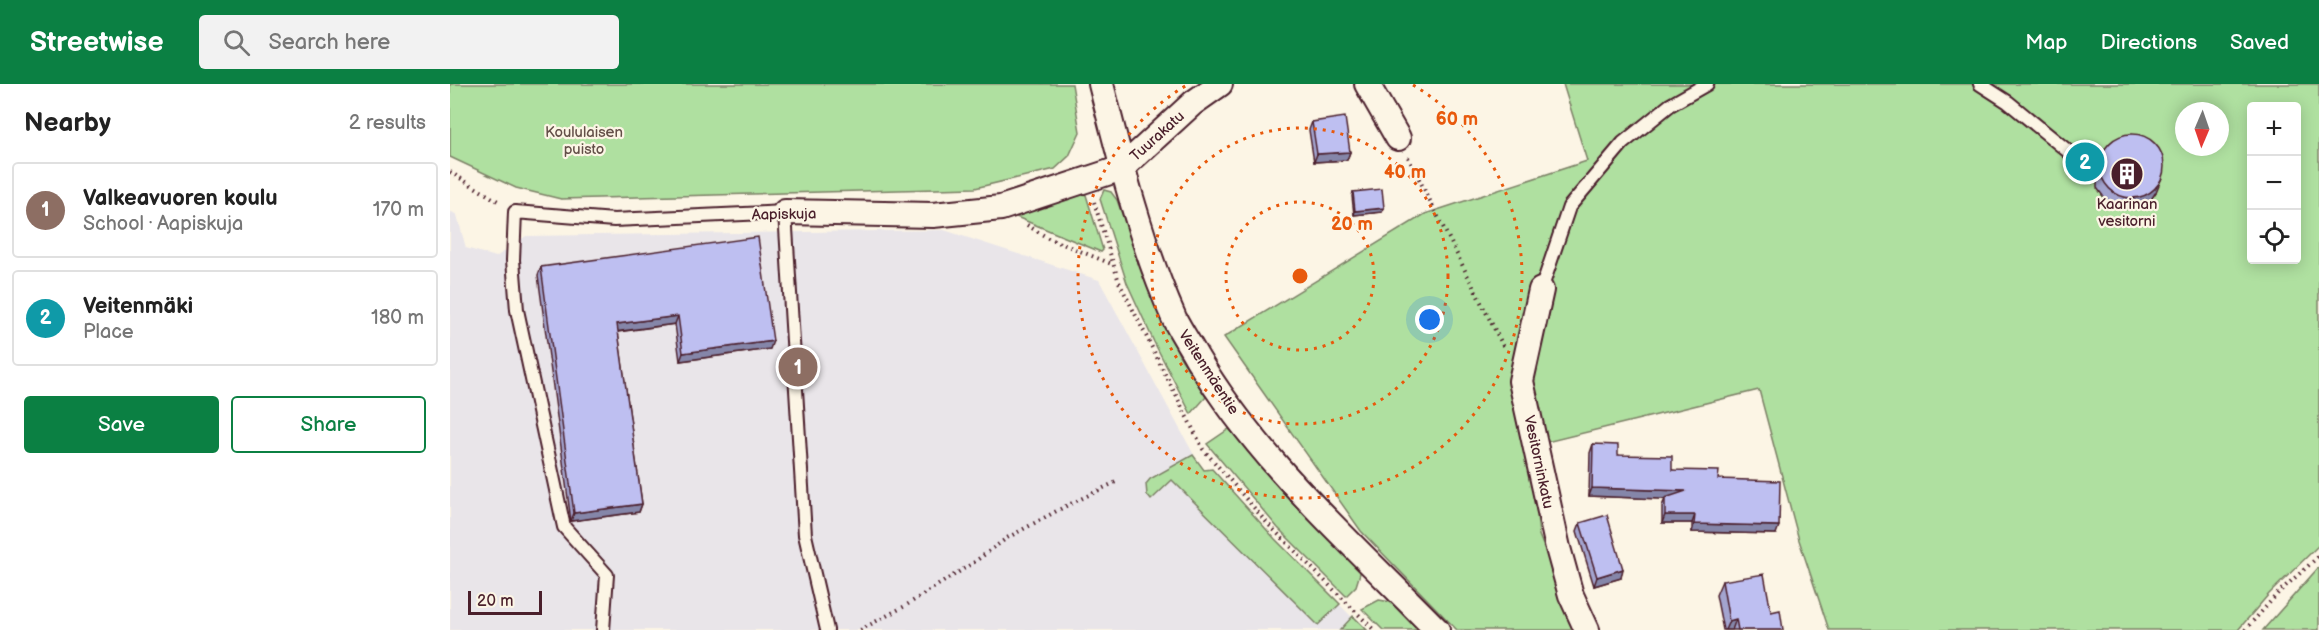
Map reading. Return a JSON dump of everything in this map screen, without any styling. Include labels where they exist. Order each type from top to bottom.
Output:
[{"type":"street","name":"Veitenmäentie","points":[[1101,84],[1122,168],[1144,237],[1175,319],[1220,395],[1271,460],[1437,630]]},
{"type":"street","name":"Tuurakatu","points":[[1122,168],[1193,103],[1220,84]]},
{"type":"street","points":[[1367,84],[1398,138]]},
{"type":"street","name":"Aapiskuja","points":[[785,213],[933,215],[1001,208],[1122,168]]},
{"type":"street","name":"Vesitorninkatu","points":[[1541,290],[1521,381],[1558,548],[1571,595],[1587,630]]},
{"type":"lane","points":[[1541,290],[1569,207],[1623,143],[1670,105],[1707,84]]},
{"type":"lane","points":[[1980,84],[2008,102],[2069,153]]},
{"type":"lane","points":[[516,212],[513,260],[517,310],[564,527],[607,575],[603,630]]},
{"type":"lane","name":"Aapiskuja","points":[[516,212],[614,220],[785,213]]},
{"type":"lane","points":[[785,213],[805,536],[827,630]]},
{"type":"path","points":[[1398,138],[1521,381]]},
{"type":"path","points":[[450,172],[516,212]]},
{"type":"path","points":[[1001,208],[1048,238],[1114,265]]},
{"type":"path","points":[[860,630],[905,606],[973,563],[1007,538],[1118,481]]},
{"type":"path","points":[[2245,630],[2280,591],[2319,556]]},
{"type":"shaded area","points":[[450,211],[457,215],[466,248],[496,257],[526,236],[944,230],[1099,280],[1200,466],[1365,630],[450,630]]},
{"type":"green space","name":"Koululaisen puisto","points":[[450,84],[1072,84],[1080,132],[1069,156],[1055,169],[975,188],[561,199],[516,188],[450,157]]},
{"type":"green space","points":[[1563,84],[2319,84],[2319,545],[2269,594],[2238,630],[1829,630],[1799,540],[1759,390],[1530,446],[1539,535],[1577,630],[1457,630],[1361,531],[1224,337],[1425,214],[1587,161]]},
{"type":"green space","points":[[1104,190],[1111,192],[1117,200],[1153,300],[1180,357],[1206,397],[1191,414],[1127,283],[1100,199]]},
{"type":"green space","points":[[1083,192],[1086,195],[1103,250],[1101,252],[1014,216]]},
{"type":"green space","points":[[1229,429],[1361,570],[1356,586],[1346,596],[1278,528],[1207,444]]},
{"type":"green space","points":[[1193,455],[1204,470],[1212,469],[1275,539],[1340,604],[1318,625],[1172,480],[1151,500],[1147,495],[1146,484],[1150,479]]},
{"type":"green space","points":[[2319,567],[2319,630],[2263,630]]},
{"type":"green space","points":[[1379,600],[1391,602],[1417,630],[1383,630],[1362,609]]},
{"type":"green space","points":[[1353,616],[1367,630],[1340,630]]},
{"type":"building","points":[[1345,117],[1350,152],[1317,154],[1312,122]]},
{"type":"building","name":"Kaarinan vesitorni","points":[[2132,134],[2150,140],[2158,148],[2164,166],[2158,184],[2150,192],[2132,198],[2114,192],[2106,184],[2100,166],[2106,148],[2114,140]]},
{"type":"building","points":[[1382,189],[1384,208],[1355,211],[1353,192]]},
{"type":"building","points":[[758,237],[773,341],[683,353],[678,316],[617,324],[642,504],[574,513],[541,267]]},
{"type":"building","points":[[1593,444],[1618,445],[1618,455],[1672,456],[1672,470],[1719,471],[1718,479],[1780,481],[1779,526],[1694,524],[1695,515],[1665,515],[1665,498],[1686,491],[1592,488]]},
{"type":"building","points":[[1607,515],[1623,569],[1597,577],[1580,523]]},
{"type":"building","points":[[1764,574],[1771,612],[1780,610],[1783,630],[1738,630],[1736,619],[1729,621],[1722,581]]},
{"type":"place","name":"Veitenmäki","points":[[2085,162]]},
{"type":"place","name":"Kaarinan vesitorni","points":[[2127,174]]},
{"type":"place","name":"Valkeavuoren koulu","points":[[798,367]]}]
